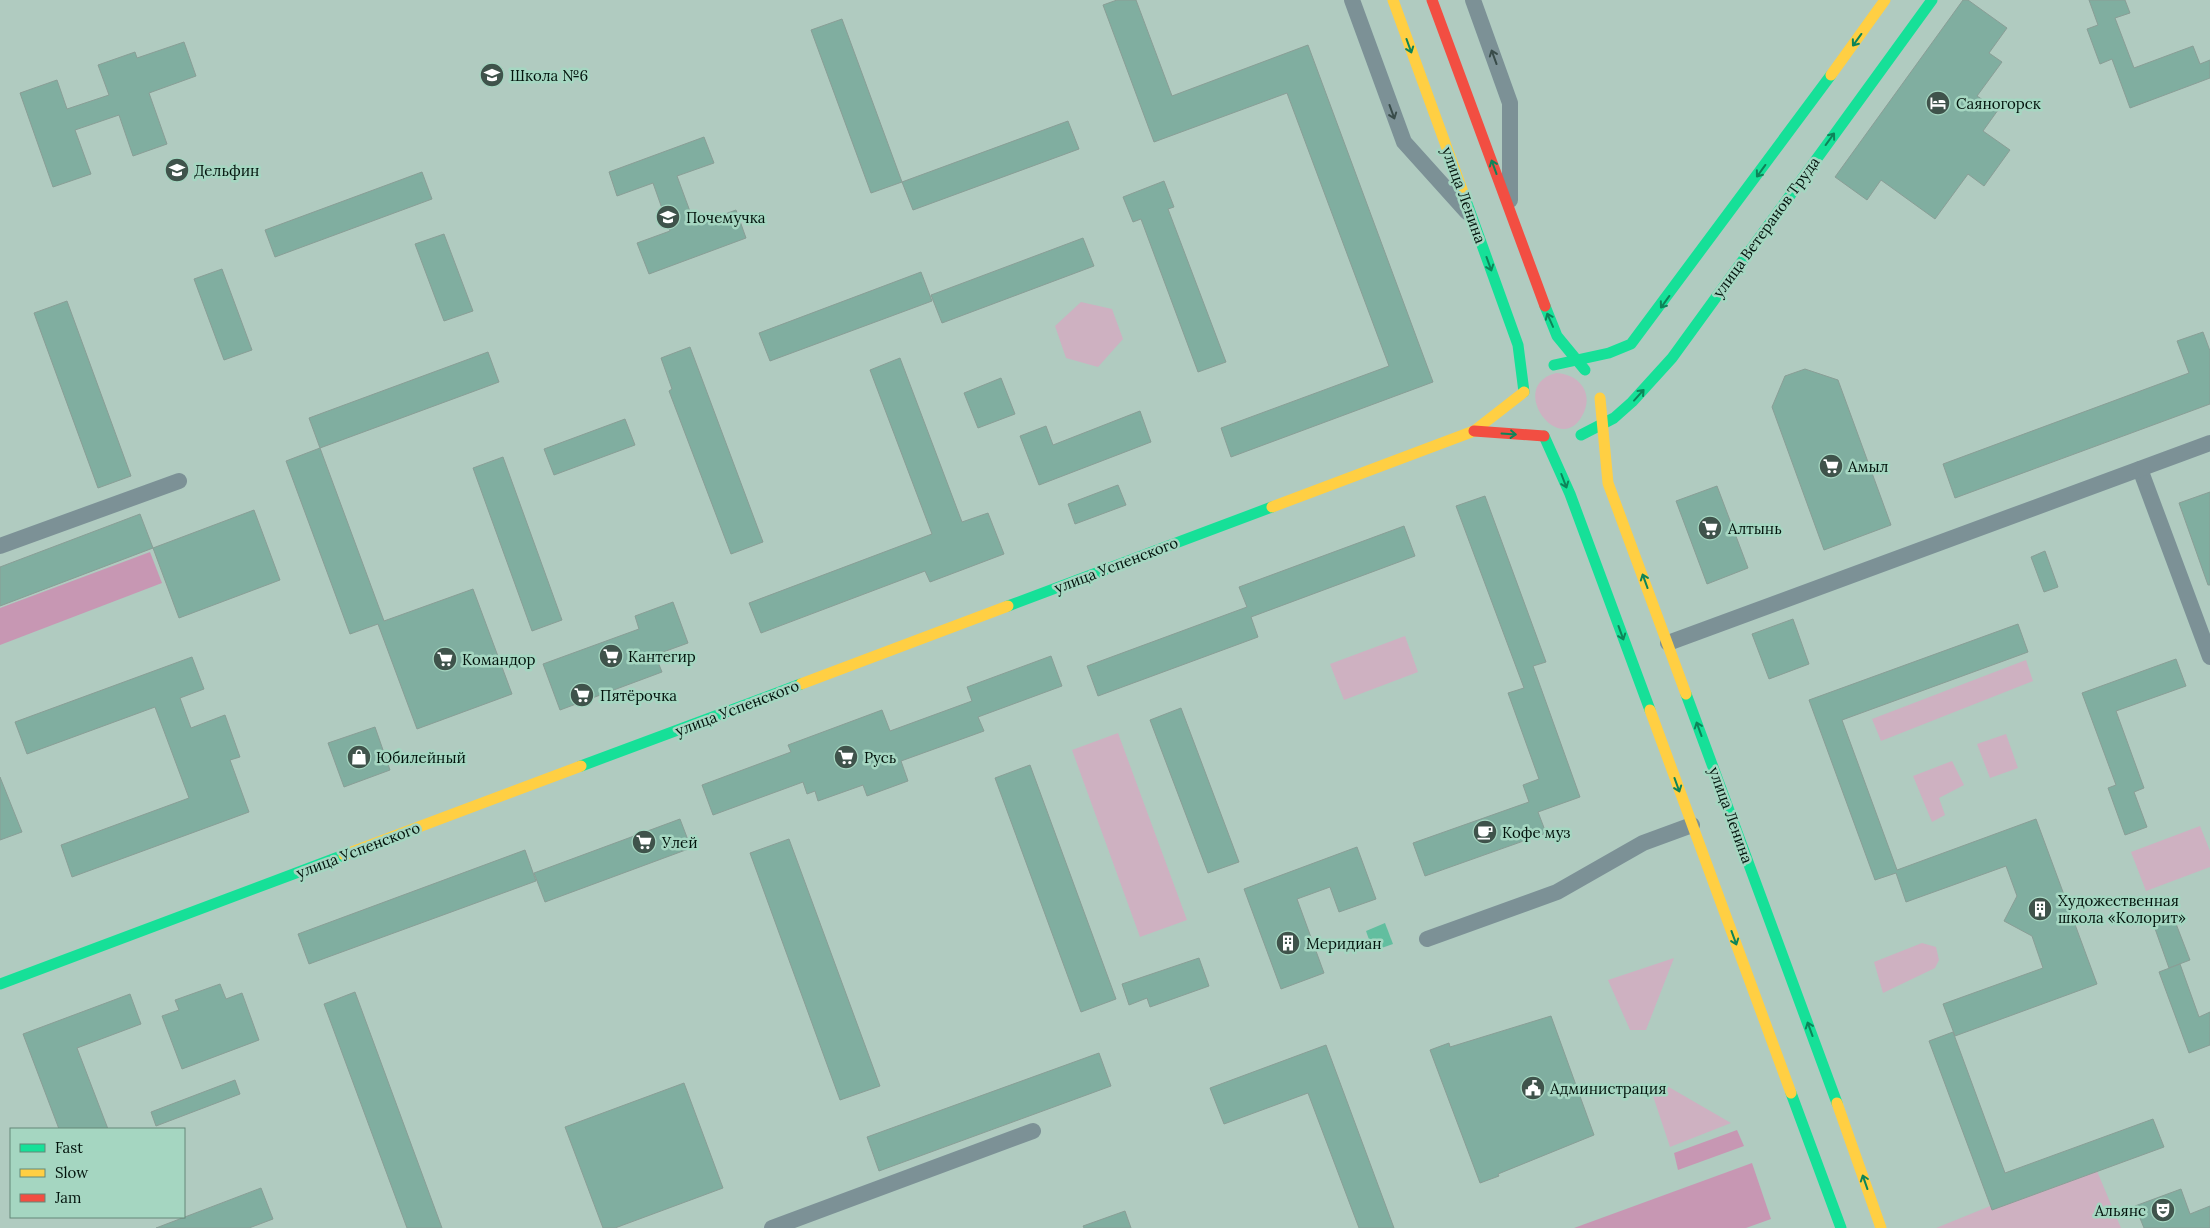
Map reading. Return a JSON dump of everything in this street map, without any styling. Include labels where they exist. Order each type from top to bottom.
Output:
[{"type":"main road","name":"улица Ленина","points":[[1393,0],[1518,345],[1524,392],[1523,408]]},
{"type":"main road","points":[[1432,0],[1545,308],[1557,336],[1595,384],[1597,413],[1592,424],[1581,435]]},
{"type":"main road","points":[[1474,431],[1524,392],[1545,369],[1609,353],[1631,344],[1768,162],[1885,0]]},
{"type":"main road","name":"улица Ветеранов Труда","points":[[1544,436],[1565,439],[1581,435],[1614,418],[1632,402],[1672,358],[1932,0]]},
{"type":"main road","points":[[1545,369],[1574,365],[1595,384]]},
{"type":"main road","name":"улица Ленина","points":[[1595,384],[1608,483],[1815,1041],[1881,1228]]},
{"type":"main road","points":[[1528,422],[1544,436],[1573,503],[1841,1228]]},
{"type":"main road","points":[[1474,431],[1544,436]]},
{"type":"main road","name":"улица Успенского","points":[[0,984],[1474,431]]},
{"type":"street","points":[[1352,0],[1404,142],[1472,216]]},
{"type":"street","points":[[1473,0],[1510,103],[1510,210]]},
{"type":"street","points":[[1668,643],[2210,443]]},
{"type":"street","points":[[2140,469],[2210,657]]},
{"type":"street","points":[[0,546],[179,482]]},
{"type":"street","points":[[1427,939],[1557,892],[1643,843],[1692,825]]},
{"type":"street","points":[[772,1228],[1033,1131]]},
{"type":"shaded area","points":[[1081,302],[1112,309],[1123,339],[1098,367],[1066,358],[1055,326]]},
{"type":"shaded area","points":[[1556,373],[1564,374],[1578,381],[1586,393],[1586,408],[1582,416],[1572,427],[1561,429],[1550,424],[1542,415],[1536,403],[1536,391],[1542,380]]},
{"type":"shaded area","points":[[150,552],[162,583],[0,645],[0,608]]},
{"type":"shaded area","points":[[1405,636],[1418,672],[1344,700],[1330,664]]},
{"type":"shaded area","points":[[2026,660],[2033,681],[1881,741],[1872,719]]},
{"type":"shaded area","points":[[1118,733],[1187,920],[1140,937],[1072,750]]},
{"type":"shaded area","points":[[2006,734],[2018,768],[1990,778],[1977,744]]},
{"type":"shaded area","points":[[1952,761],[1964,785],[1939,798],[1945,815],[1932,822],[1913,776]]},
{"type":"shaded area","points":[[2200,826],[2210,851],[2210,867],[2146,891],[2131,852]]},
{"type":"shaded area","points":[[1385,923],[1393,944],[1373,951],[1366,931]]},
{"type":"shaded area","points":[[1922,943],[1936,947],[1939,960],[1935,968],[1883,993],[1874,962]]},
{"type":"shaded area","points":[[1674,958],[1646,1030],[1630,1030],[1608,980]]},
{"type":"shaded area","points":[[1667,1086],[1731,1123],[1670,1147],[1652,1093]]},
{"type":"shaded area","points":[[1737,1130],[1744,1146],[1678,1170],[1674,1153]]},
{"type":"shaded area","points":[[1752,1163],[1771,1219],[1746,1228],[1574,1228]]},
{"type":"shaded area","points":[[2094,1164],[2121,1228],[1936,1228]]},
{"type":"building","points":[[1117,0],[1136,0],[1172,96],[1308,45],[1433,382],[1231,457],[1221,428],[1389,366],[1287,93],[1154,142],[1103,5]]},
{"type":"building","name":"Саяногорск","points":[[1963,0],[1968,0],[2007,28],[1989,53],[2002,62],[1977,96],[1998,110],[1983,131],[2010,150],[1984,186],[1968,174],[1935,219],[1881,180],[1867,200],[1835,177]]},
{"type":"building","points":[[2089,0],[2125,0],[2130,13],[2115,18],[2134,68],[2193,46],[2200,64],[2210,60],[2210,78],[2130,108],[2112,59],[2100,64],[2087,29],[2098,25]]},
{"type":"building","points":[[842,19],[902,182],[871,193],[811,30]]},
{"type":"building","points":[[184,42],[196,76],[149,93],[167,144],[133,156],[119,115],[75,130],[91,174],[53,187],[20,93],[57,80],[67,109],[109,95],[98,65],[135,52],[137,58]]},
{"type":"building","points":[[1068,121],[1079,149],[913,210],[902,182]]},
{"type":"building","points":[[704,137],[714,163],[677,176],[695,225],[736,210],[746,238],[649,274],[637,243],[670,231],[653,183],[617,196],[609,172]]},
{"type":"building","points":[[422,172],[432,199],[275,257],[265,230]]},
{"type":"building","points":[[1164,181],[1174,207],[1168,209],[1226,362],[1198,372],[1141,219],[1133,222],[1123,197]]},
{"type":"building","points":[[444,234],[473,311],[444,321],[415,244]]},
{"type":"building","points":[[1083,238],[1094,266],[942,323],[931,295]]},
{"type":"building","points":[[222,269],[252,350],[224,360],[194,279]]},
{"type":"building","points":[[921,272],[932,301],[770,361],[759,333]]},
{"type":"building","points":[[67,301],[131,476],[98,488],[34,313]]},
{"type":"building","points":[[2203,332],[2210,351],[2210,404],[1955,498],[1943,464],[2189,373],[2177,341]]},
{"type":"building","points":[[690,347],[763,542],[731,554],[669,391],[672,389],[661,358]]},
{"type":"building","points":[[488,352],[499,382],[320,448],[309,418]]},
{"type":"building","points":[[900,358],[962,522],[988,513],[1004,554],[930,582],[925,571],[761,633],[749,603],[932,534],[870,370]]},
{"type":"building","name":"Амыл","points":[[1805,369],[1838,380],[1891,525],[1824,550],[1772,407],[1785,376]]},
{"type":"building","points":[[1001,378],[1015,414],[978,428],[964,393]]},
{"type":"building","points":[[1140,411],[1151,442],[1039,485],[1020,436],[1046,426],[1053,445]]},
{"type":"building","points":[[625,419],[635,445],[554,475],[544,449]]},
{"type":"building","name":"Командор","points":[[320,448],[384,621],[473,589],[512,694],[417,729],[378,624],[350,634],[286,461]]},
{"type":"building","points":[[503,457],[562,620],[532,631],[473,468]]},
{"type":"building","points":[[1118,485],[1126,505],[1075,524],[1068,504]]},
{"type":"building","name":"Алтынь","points":[[1717,486],[1748,568],[1707,584],[1676,501]]},
{"type":"building","points":[[2210,492],[2210,585],[2208,585],[2179,503]]},
{"type":"building","points":[[1485,496],[1546,662],[1533,666],[1580,797],[1538,812],[1546,833],[1425,876],[1413,843],[1529,802],[1523,785],[1539,779],[1508,693],[1524,688],[1456,506]]},
{"type":"building","points":[[254,510],[280,580],[179,618],[153,548]]},
{"type":"building","points":[[140,514],[153,548],[0,606],[0,567]]},
{"type":"building","points":[[1404,526],[1415,556],[1251,617],[1258,637],[1098,696],[1087,666],[1247,607],[1239,587]]},
{"type":"building","points":[[2045,551],[2058,587],[2044,592],[2031,557]]},
{"type":"building","name":"Кантегир","points":[[673,602],[688,643],[655,655],[662,672],[560,710],[543,664],[639,629],[635,616]]},
{"type":"building","points":[[1793,619],[1809,664],[1769,679],[1752,634]]},
{"type":"building","points":[[2018,624],[2028,652],[1842,720],[1897,870],[2036,819],[2097,984],[1955,1036],[1943,1004],[2043,968],[2032,936],[2004,921],[2017,896],[2006,866],[1906,902],[1896,873],[1875,880],[1809,700]]},
{"type":"building","points":[[1051,656],[1062,686],[978,717],[984,731],[901,761],[908,781],[867,796],[863,785],[818,801],[815,791],[807,794],[803,782],[713,815],[702,785],[791,752],[788,745],[882,710],[890,731],[972,701],[967,687]]},
{"type":"building","points":[[192,657],[204,689],[180,698],[191,728],[225,715],[240,757],[230,760],[249,812],[72,877],[61,845],[189,798],[155,707],[27,754],[15,722]]},
{"type":"building","points":[[2176,659],[2186,686],[2116,711],[2144,788],[2134,792],[2147,827],[2125,835],[2108,788],[2116,785],[2082,693]]},
{"type":"building","points":[[1181,708],[1239,862],[1208,873],[1150,720]]},
{"type":"building","name":"Юбилейный","points":[[375,727],[390,770],[344,787],[328,743]]},
{"type":"building","points":[[1030,765],[1116,999],[1081,1012],[995,778]]},
{"type":"building","points":[[0,777],[22,832],[0,840]]},
{"type":"building","points":[[680,819],[691,848],[545,902],[534,873]]},
{"type":"building","points":[[789,839],[880,1086],[840,1100],[750,853]]},
{"type":"building","name":"Меридиан","points":[[1357,847],[1376,899],[1339,912],[1330,887],[1297,899],[1324,973],[1281,989],[1244,889]]},
{"type":"building","points":[[525,850],[536,881],[309,964],[298,934]]},
{"type":"building","points":[[2173,916],[2190,960],[2169,968],[2153,923]]},
{"type":"building","points":[[1199,958],[1209,986],[1150,1007],[1147,998],[1129,1005],[1122,984]]},
{"type":"building","points":[[2180,964],[2199,1017],[2210,1012],[2210,1045],[2189,1053],[2159,972]]},
{"type":"building","points":[[220,984],[226,999],[242,993],[259,1040],[182,1069],[162,1016],[179,1010],[175,1000]]},
{"type":"building","points":[[355,992],[442,1228],[407,1228],[324,1004]]},
{"type":"building","points":[[130,994],[141,1024],[77,1048],[108,1128],[59,1128],[23,1034]]},
{"type":"building","name":"Администрация","points":[[1551,1016],[1594,1135],[1480,1183],[1430,1050],[1449,1043],[1450,1047]]},
{"type":"building","points":[[1953,1032],[2005,1173],[2153,1119],[2164,1147],[1992,1210],[1929,1041]]},
{"type":"building","points":[[1326,1045],[1394,1228],[1359,1228],[1308,1093],[1224,1124],[1210,1088]]},
{"type":"building","points":[[1099,1053],[1111,1086],[879,1171],[867,1137]]},
{"type":"building","points":[[235,1080],[240,1094],[156,1126],[151,1112]]},
{"type":"building","points":[[684,1083],[723,1188],[615,1228],[603,1228],[565,1127]]},
{"type":"building","points":[[261,1188],[273,1219],[249,1228],[156,1228]]},
{"type":"building","name":"Альянс","points":[[2181,1189],[2190,1214],[2210,1206],[2210,1228],[2144,1228],[2135,1206]]},
{"type":"building","points":[[1125,1211],[1131,1228],[1084,1228],[1083,1226]]},
{"type":"traffic: fast","points":[[1581,435],[1614,418],[1632,402],[1672,358],[1932,0]]},
{"type":"traffic: fast","points":[[1554,365],[1609,353],[1631,344],[1831,75]]},
{"type":"traffic: fast","points":[[1464,195],[1518,345],[1524,392]]},
{"type":"traffic: fast","points":[[1545,306],[1557,336],[1585,370]]},
{"type":"traffic: fast","points":[[1544,436],[1570,494],[1650,710]]},
{"type":"traffic: fast","points":[[1008,606],[1272,507]]},
{"type":"traffic: fast","points":[[581,766],[801,684]]},
{"type":"traffic: fast","points":[[1686,694],[1837,1103]]},
{"type":"traffic: fast","points":[[0,984],[344,855]]},
{"type":"traffic: fast","points":[[1791,1093],[1841,1228]]},
{"type":"traffic: slow","points":[[1393,0],[1464,195]]},
{"type":"traffic: slow","points":[[1831,75],[1885,0]]},
{"type":"traffic: slow","points":[[1272,507],[1474,431],[1524,392]]},
{"type":"traffic: slow","points":[[1600,398],[1608,483],[1686,694]]},
{"type":"traffic: slow","points":[[801,684],[1008,606]]},
{"type":"traffic: slow","points":[[1650,710],[1791,1093]]},
{"type":"traffic: slow","points":[[344,855],[581,766]]},
{"type":"traffic: slow","points":[[1837,1103],[1881,1228]]},
{"type":"traffic: jam","points":[[1432,0],[1545,306]]},
{"type":"traffic: jam","points":[[1474,431],[1544,436]]},
{"type":"place","name":"Школа №6","points":[[492,75]]},
{"type":"place","name":"Саяногорск","points":[[1938,103]]},
{"type":"place","name":"Дельфин","points":[[177,170]]},
{"type":"place","name":"Почемучка","points":[[668,217]]},
{"type":"place","name":"Амыл","points":[[1831,466]]},
{"type":"place","name":"Алтынь","points":[[1710,528]]},
{"type":"place","name":"Кантегир","points":[[611,656]]},
{"type":"place","name":"Командор","points":[[445,659]]},
{"type":"place","name":"Пятёрочка","points":[[582,695]]},
{"type":"place","name":"Юбилейный","points":[[359,757]]},
{"type":"place","name":"Русь","points":[[846,757]]},
{"type":"place","name":"Кофе муз","points":[[1485,832]]},
{"type":"place","name":"Улей","points":[[644,842]]},
{"type":"place","name":"Художественная школа «Колорит»","points":[[2040,909]]},
{"type":"place","name":"Меридиан","points":[[1288,943]]},
{"type":"place","name":"Администрация","points":[[1533,1088]]},
{"type":"place","name":"Альянс","points":[[2163,1210]]}]
